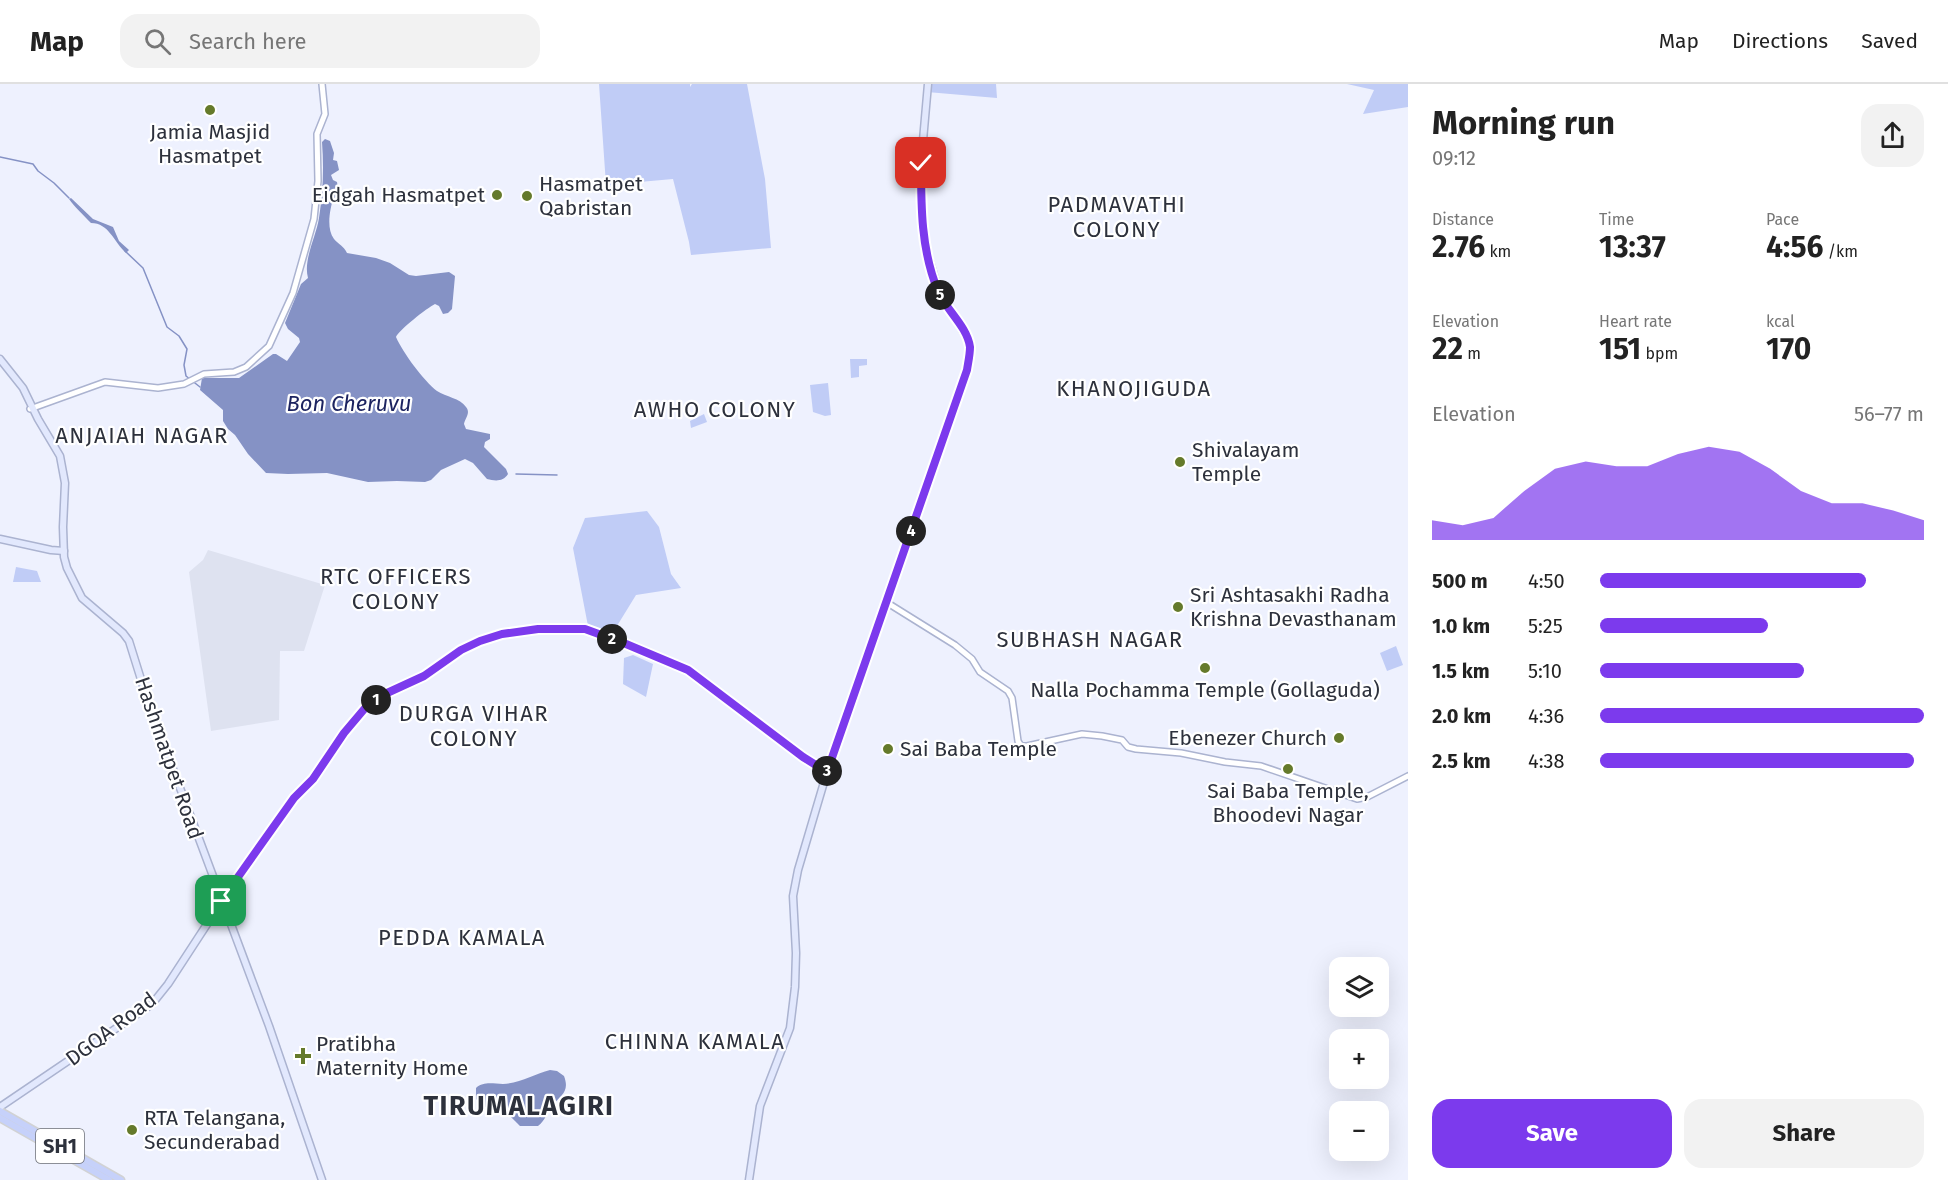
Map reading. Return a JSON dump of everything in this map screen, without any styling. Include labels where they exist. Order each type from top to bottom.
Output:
[{"type":"main road","points":[[749,1180],[760,1106],[789,1028],[795,987],[794,889],[812,818],[967,370],[970,350],[966,335],[939,292],[924,242],[921,163],[928,84]]},
{"type":"main road","points":[[0,359],[16,380],[31,408]]},
{"type":"main road","name":"Hashmatpet Road","points":[[31,408],[62,467],[59,528],[64,570],[78,596],[123,633],[129,641],[149,705],[268,1026],[322,1180]]},
{"type":"main road","points":[[0,540],[62,551]]},
{"type":"main road","name":"DGQA Road","points":[[0,1109],[152,1004],[168,984],[221,901],[294,798],[313,779],[344,733],[366,707],[387,693],[424,676],[461,650],[480,641],[502,634],[538,629],[585,629],[688,670],[803,757],[827,772]]},
{"type":"main road","name":"SH1","points":[[0,1109],[120,1180]]},
{"type":"main road","name":"SH1","points":[[0,1118],[109,1180]]},
{"type":"street","points":[[31,408],[105,382],[158,388],[184,384],[204,374],[234,372],[246,367],[269,346],[293,293],[314,219],[318,181],[317,134],[325,110],[322,84]]},
{"type":"street","points":[[886,602],[956,645],[972,659],[980,672],[1008,692],[1012,698],[1018,741],[1021,746],[1082,734],[1102,736],[1122,740],[1128,747],[1136,749],[1181,753],[1225,762],[1261,766],[1357,799],[1367,797],[1408,776]]},
{"type":"shaded area","points":[[599,84],[690,84],[690,87],[692,84],[747,84],[765,179],[771,248],[691,255],[673,179],[606,185]]},
{"type":"shaded area","points":[[928,84],[996,84],[997,98],[927,92]]},
{"type":"shaded area","points":[[1347,84],[1408,84],[1408,107],[1363,114],[1374,90]]},
{"type":"shaded area","points":[[850,359],[867,359],[867,365],[859,366],[859,377],[851,378]]},
{"type":"shaded area","points":[[828,383],[831,415],[825,416],[813,412],[810,385]]},
{"type":"shaded area","points":[[704,414],[707,422],[691,428],[690,421]]},
{"type":"shaded area","points":[[647,511],[659,527],[671,574],[681,588],[636,595],[612,634],[588,626],[573,548],[585,518]]},
{"type":"shaded area","points":[[208,550],[325,585],[304,651],[280,651],[279,720],[211,731],[189,572],[203,560]]},
{"type":"shaded area","points":[[16,567],[37,571],[41,582],[13,582]]},
{"type":"shaded area","points":[[1396,646],[1403,665],[1387,671],[1380,653]]},
{"type":"shaded area","points":[[633,655],[653,664],[646,697],[623,684],[624,658]]},
{"type":"water","name":"Bon Cheruvu","points":[[325,139],[330,141],[334,153],[333,160],[337,161],[339,170],[331,175],[337,182],[339,195],[333,199],[329,219],[330,230],[334,239],[347,253],[376,258],[390,263],[409,275],[449,272],[455,276],[452,309],[443,314],[439,306],[435,304],[402,329],[396,337],[420,374],[437,391],[466,407],[468,413],[464,424],[466,429],[490,434],[490,439],[485,442],[484,447],[506,469],[508,474],[501,480],[487,479],[473,463],[465,459],[441,470],[431,480],[425,482],[368,482],[327,473],[266,473],[228,429],[223,421],[223,410],[200,390],[202,378],[239,378],[273,354],[287,361],[300,342],[285,323],[301,284],[308,278],[308,256],[320,209],[323,171],[322,142]]},
{"type":"water","points":[[71,198],[93,219],[113,227],[119,241],[129,250],[126,253],[107,230],[91,223],[71,202],[69,199]]},
{"type":"water","points":[[550,1070],[557,1071],[564,1076],[566,1086],[538,1126],[520,1126],[508,1114],[485,1107],[476,1099],[476,1088],[482,1084],[509,1083]]},
{"type":"waterway","points":[[0,157],[33,164],[69,198]]},
{"type":"waterway","points":[[125,251],[143,268],[167,327],[179,336],[187,349],[184,365],[186,376],[200,387]]},
{"type":"waterway","points":[[516,474],[557,475]]},
{"type":"place","name":"Jamia Masjid Hasmatpet","points":[[210,110]]},
{"type":"place","name":"Eidgah Hasmatpet","points":[[497,195]]},
{"type":"place","name":"Hasmatpet Qabristan","points":[[527,196]]},
{"type":"place","name":"Shivalayam Temple","points":[[1180,462]]},
{"type":"place","name":"Sri Ashtasakhi Radha Krishna Devasthanam","points":[[1178,607]]},
{"type":"place","name":"Nalla Pochamma Temple (Gollaguda)","points":[[1205,668]]},
{"type":"place","name":"Ebenezer Church","points":[[1339,738]]},
{"type":"place","name":"Sai Baba Temple","points":[[888,749]]},
{"type":"place","name":"Sai Baba Temple, Bhoodevi Nagar","points":[[1288,769]]},
{"type":"place","name":"Pratibha Maternity Home","points":[[303,1056]]},
{"type":"place","name":"RTA Telangana, Secunderabad","points":[[132,1130]]},
{"type":"district","name":"PADMAVATHI COLONY","points":[[1117,216]]},
{"type":"district","name":"KHANOJIGUDA","points":[[1134,388]]},
{"type":"district","name":"AWHO COLONY","points":[[715,409]]},
{"type":"district","name":"ANJAIAH NAGAR","points":[[142,435]]},
{"type":"district","name":"RTC OFFICERS COLONY","points":[[396,588]]},
{"type":"district","name":"SUBHASH NAGAR","points":[[1090,639]]},
{"type":"district","name":"DURGA VIHAR COLONY","points":[[474,726]]},
{"type":"district","name":"PEDDA KAMALA","points":[[462,937]]},
{"type":"district","name":"CHINNA KAMALA","points":[[695,1041]]},
{"type":"district","name":"TIRUMALAGIRI","points":[[519,1106]]},
{"type":"route","points":[[221,901],[294,798],[313,779],[344,733],[366,707],[387,693],[424,676],[461,650],[502,634],[538,629],[585,629],[688,670],[803,757],[827,772],[967,370],[969,341],[939,292],[924,242],[921,163]]}]
